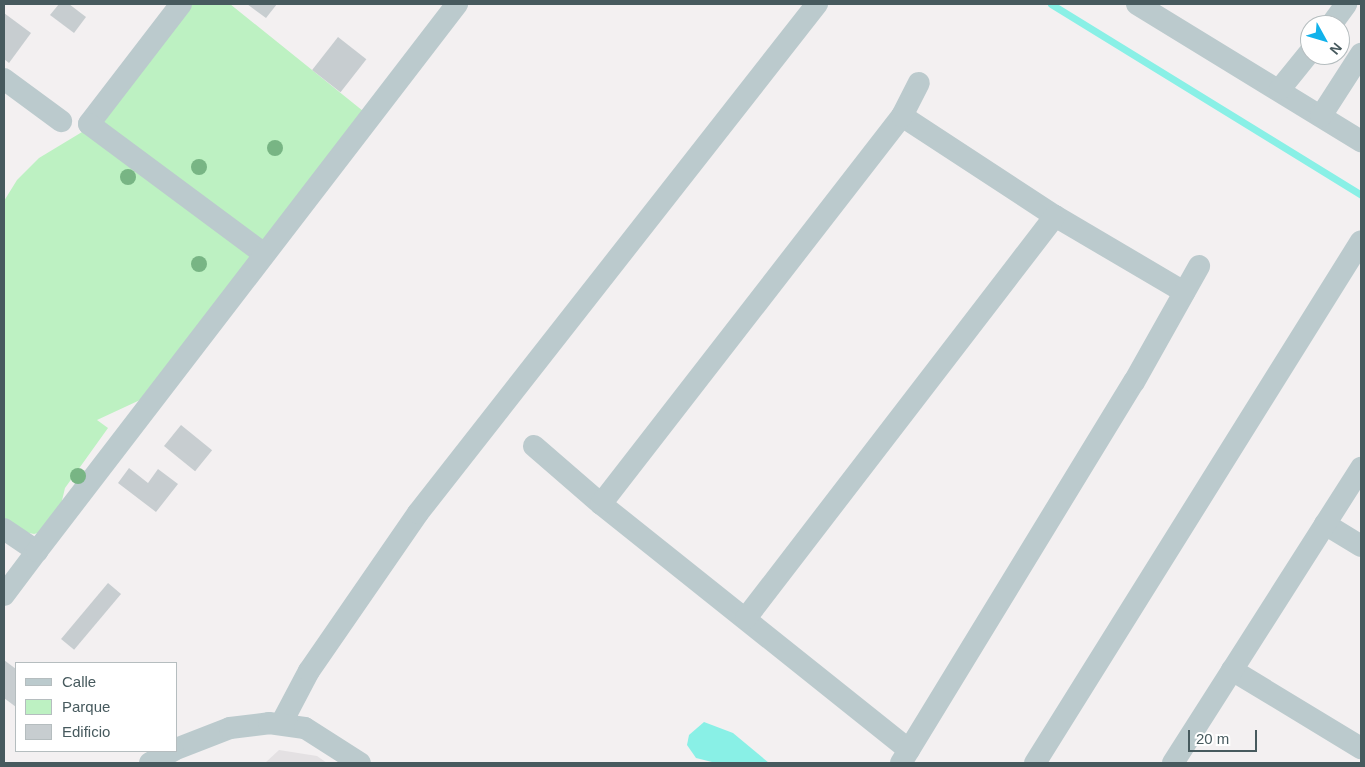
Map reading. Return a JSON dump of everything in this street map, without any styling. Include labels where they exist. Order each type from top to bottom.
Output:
[{"type":"street","points":[[181,4],[89,124],[263,253]]},
{"type":"street","points":[[4,595],[263,253],[457,4]]},
{"type":"street","points":[[281,724],[309,671],[418,513],[817,4]]},
{"type":"street","points":[[1137,4],[1280,89],[1361,141]]},
{"type":"street","points":[[1338,15],[1346,4]]},
{"type":"street","points":[[1321,116],[1361,54]]},
{"type":"street","points":[[1280,89],[1300,64]]},
{"type":"street","points":[[4,79],[61,121]]},
{"type":"street","points":[[600,504],[902,116],[920,83]]},
{"type":"street","points":[[902,116],[1055,216],[1184,292]]},
{"type":"street","points":[[746,618],[1055,216]]},
{"type":"street","points":[[1035,763],[1361,241]]},
{"type":"street","points":[[534,446],[600,504],[746,618],[905,757],[1134,382],[1199,266]]},
{"type":"street","points":[[1173,763],[1361,468]]},
{"type":"street","points":[[1325,524],[1361,546]]},
{"type":"street","points":[[4,529],[37,551]]},
{"type":"street","points":[[1232,670],[1361,748]]},
{"type":"street","points":[[178,752],[230,728],[281,724],[305,728],[360,763]]},
{"type":"street","points":[[150,763],[173,754]]},
{"type":"shaded area","points":[[279,750],[317,756],[327,763],[265,763]]},
{"type":"green space","points":[[190,4],[230,4],[363,111],[140,400],[97,420],[108,428],[65,488],[59,513],[45,531],[34,534],[20,531],[4,521],[4,201],[17,180],[39,158],[87,129]]},
{"type":"water","points":[[704,722],[733,733],[769,763],[716,763],[696,758],[687,745],[689,735]]},
{"type":"building","points":[[59,4],[69,4],[86,17],[74,33],[50,15]]},
{"type":"building","points":[[247,4],[277,4],[266,18]]},
{"type":"building","points":[[4,13],[31,33],[9,63],[4,59]]},
{"type":"building","points":[[338,37],[366,59],[341,92],[312,70]]},
{"type":"building","points":[[181,425],[212,450],[195,471],[164,446]]},
{"type":"building","points":[[129,468],[148,483],[158,469],[178,484],[156,512],[118,483]]},
{"type":"building","points":[[108,583],[121,594],[74,650],[61,639]]},
{"type":"building","points":[[4,660],[15,668],[15,706],[4,698]]},
{"type":"waterway","points":[[1051,4],[1361,195]]}]
